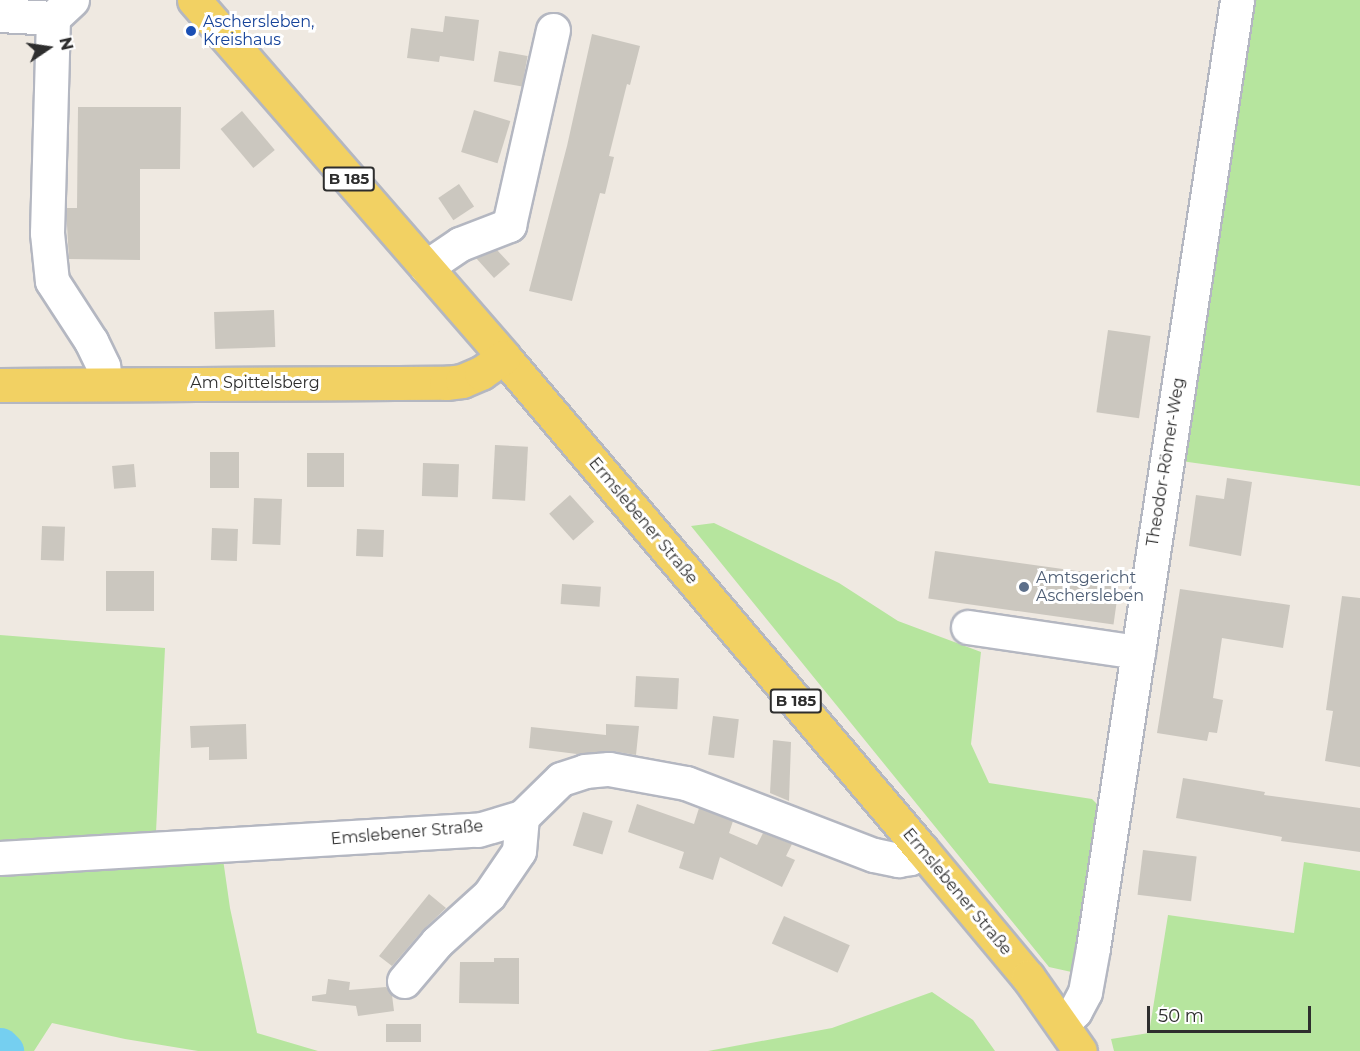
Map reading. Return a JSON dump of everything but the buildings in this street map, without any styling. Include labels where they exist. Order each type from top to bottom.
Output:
[{"type":"main road","name":"Ermslebener Straße","points":[[194,0],[504,357],[922,850],[1028,976],[1063,1023],[1080,1051]]},
{"type":"main road","name":"Am Spittelsberg","points":[[0,385],[446,383],[462,381],[481,373],[504,357]]},
{"type":"street","name":"Theodor-Römer-Weg","points":[[1063,1023],[1075,1011],[1085,992],[1237,0]]},
{"type":"street","points":[[0,15],[62,9],[47,233],[52,281],[91,341],[103,366],[106,384]]},
{"type":"street","points":[[426,267],[460,244],[509,225],[553,30]]},
{"type":"street","points":[[968,627],[1138,652]]},
{"type":"street","name":"Emslebener Straße","points":[[0,858],[478,830],[522,817],[561,778],[585,771],[609,769],[686,783],[874,855],[898,860],[910,858],[922,850]]},
{"type":"street","points":[[404,981],[437,942],[489,895],[519,851],[522,817]]},
{"type":"green space","points":[[1249,0],[1360,0],[1360,486],[1181,461]]},
{"type":"green space","points":[[714,523],[839,583],[898,621],[981,652],[971,744],[989,783],[1092,799],[1100,807],[1076,973],[1049,967],[691,526]]},
{"type":"green space","points":[[0,635],[165,648],[156,832],[220,838],[230,908],[257,1033],[318,1051],[198,1051],[125,1039],[52,1023],[34,1051],[0,1051]]},
{"type":"green space","points":[[1304,862],[1360,871],[1360,1051],[1114,1051],[1111,1039],[1149,1033],[1168,915],[1294,933]]},
{"type":"green space","points":[[932,992],[973,1020],[995,1051],[708,1051],[832,1028]]},
{"type":"waterway","points":[[0,1047],[4,1051]]},
{"type":"place","name":"Aschersleben, Kreishaus","points":[[191,31]]},
{"type":"place","name":"Amtsgericht Aschersleben","points":[[1024,587]]}]
